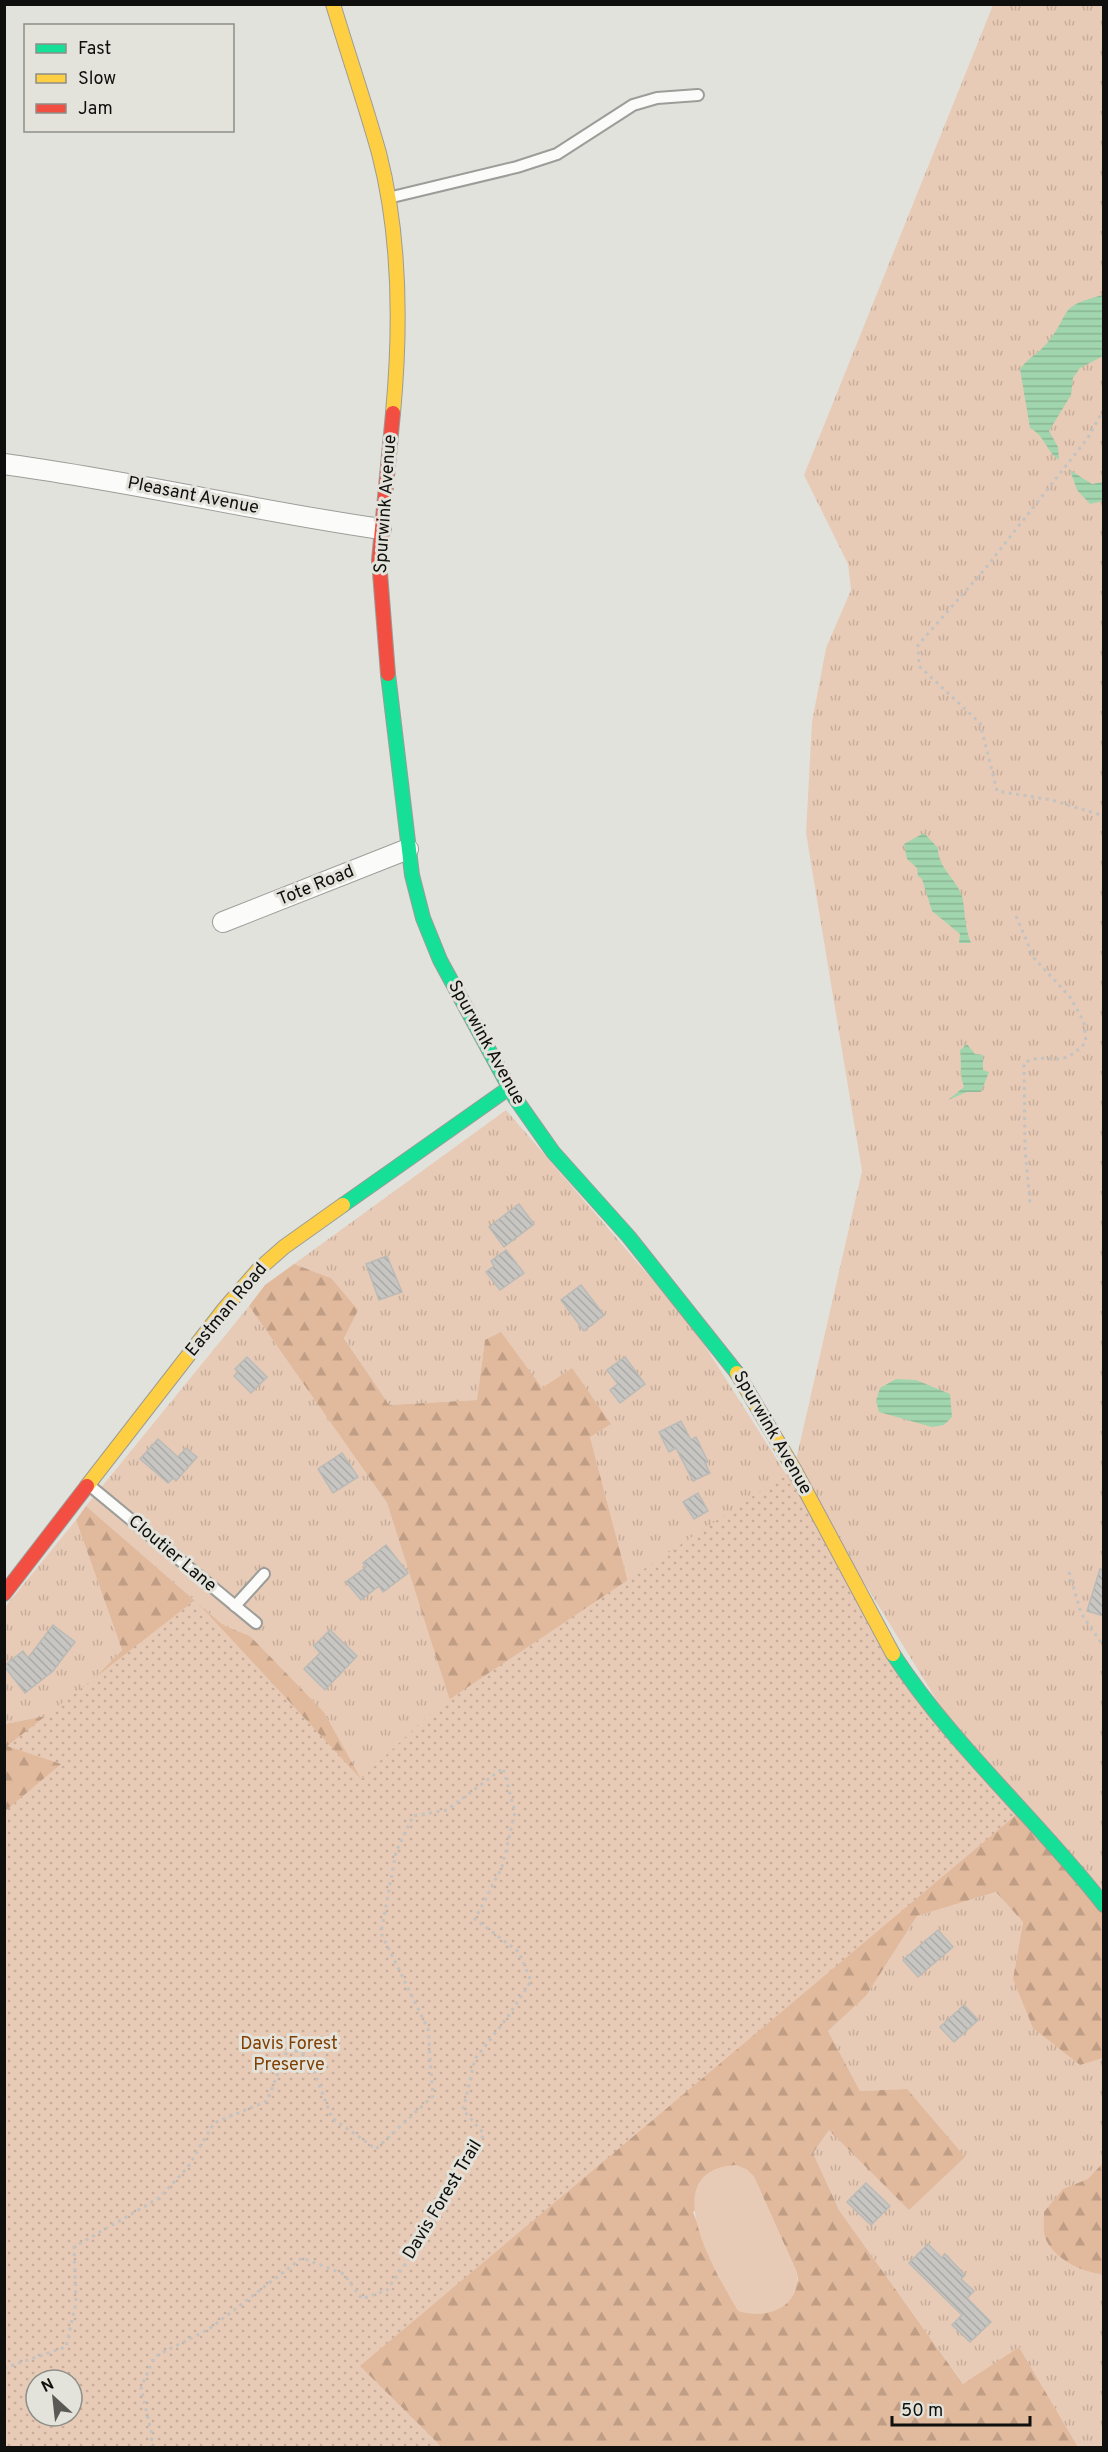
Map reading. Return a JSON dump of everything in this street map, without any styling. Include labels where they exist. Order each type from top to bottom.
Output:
[{"type":"street","name":"Spurwink Avenue","points":[[333,4],[364,102],[387,198],[394,239],[399,301],[398,362],[379,560],[382,623],[408,849],[423,918],[440,960],[509,1088],[553,1152],[629,1237],[730,1360],[794,1468],[884,1641],[909,1678],[958,1738],[1080,1874],[1104,1905]]},
{"type":"street","name":"Pleasant Avenue","points":[[4,464],[106,479],[299,517],[381,529]]},
{"type":"street","name":"Tote Road","points":[[223,922],[408,849]]},
{"type":"street","name":"Eastman Road","points":[[4,1593],[225,1308],[259,1269],[284,1247],[509,1088]]},
{"type":"lane","points":[[387,198],[537,161],[557,154],[633,105],[657,98],[698,95]]},
{"type":"lane","name":"Cloutier Lane","points":[[88,1485],[256,1623]]},
{"type":"lane","points":[[235,1606],[264,1574]]},
{"type":"path","points":[[1104,409],[1087,439],[984,570],[918,645],[920,666],[980,723],[997,791],[1052,800],[1104,816]]},
{"type":"path","points":[[1016,916],[1034,958],[1070,996],[1084,1022],[1086,1042],[1074,1056],[1060,1061],[1034,1058],[1024,1063],[1025,1149],[1030,1203]]},
{"type":"path","points":[[1068,1572],[1081,1614],[1104,1647]]},
{"type":"path","name":"Davis Forest Trail","points":[[4,2368],[66,2346],[76,2302],[74,2247],[159,2198],[189,2168],[214,2122],[267,2101],[288,2048],[308,2056],[332,2118],[376,2149],[433,2096],[428,2030],[381,1933],[396,1852],[413,1816],[447,1810],[502,1768],[515,1812],[502,1867],[475,1918],[519,1952],[531,1981],[507,2018],[475,2059],[463,2110],[484,2134],[433,2224],[387,2290],[362,2299],[344,2274],[302,2259],[209,2328],[154,2357],[141,2388],[152,2435],[151,2448]]},
{"type":"green space","points":[[993,5],[1103,5],[1103,1905],[965,1746],[794,1469],[862,1171],[806,833],[812,722],[826,648],[851,590],[848,564],[804,475]]},
{"type":"green space","points":[[506,1110],[693,1327],[786,1474],[628,1583],[572,1368],[543,1388],[485,1340],[477,1400],[388,1405],[344,1337],[331,1278],[294,1264]]},
{"type":"green space","name":"Davis Forest Preserve","points":[[294,1264],[331,1278],[358,1310],[344,1338],[389,1405],[477,1400],[485,1340],[501,1332],[542,1388],[572,1368],[611,1424],[590,1437],[628,1582],[794,1469],[884,1641],[1103,1905],[1103,2058],[1080,2065],[1033,2028],[1013,1979],[1023,1922],[996,1892],[917,1916],[866,1996],[828,2031],[860,2091],[907,2089],[965,2157],[909,2210],[829,2130],[813,2153],[839,2210],[963,2384],[1019,2347],[1078,2447],[5,2448],[5,1724],[60,1713],[122,1650],[76,1520],[86,1506],[223,1625],[250,1636],[324,1712],[361,1779],[450,1701],[387,1503],[249,1306],[265,1285]],"holes":[[[746,2169],[754,2177],[797,2273],[798,2281],[719,2278],[693,2212]]]},
{"type":"green space","points":[[249,1306],[387,1503],[450,1701],[361,1780],[324,1712],[250,1636],[223,1625],[86,1506]]},
{"type":"green space","name":"Davis Forest Preserve","points":[[786,1474],[884,1641],[1023,1809],[360,2366],[443,2448],[5,2447],[4,1812],[61,1764],[7,1746],[195,1600],[361,1779],[435,1709]]},
{"type":"green space","points":[[76,1520],[122,1650],[60,1713],[5,1724],[5,1607]]},
{"type":"green space","points":[[996,1892],[1023,1922],[1013,1979],[1079,2065],[1103,2058],[1103,2447],[1078,2447],[1019,2347],[964,2385],[839,2210],[813,2153],[829,2130],[907,2089],[860,2091],[828,2031],[866,1996],[917,1916]]},
{"type":"green space","points":[[1103,2163],[1103,2274],[1086,2271],[1069,2263],[1054,2252],[1045,2237],[1044,2212],[1063,2189],[1088,2179]]},
{"type":"green space","points":[[736,2165],[746,2169],[754,2177],[797,2273],[797,2285],[787,2303],[780,2308],[760,2314],[738,2311],[706,2249],[698,2226],[694,2203],[698,2185],[711,2171]]},
{"type":"shaded area","points":[[1103,295],[1103,356],[1080,368],[1073,378],[1071,395],[1049,431],[1058,447],[1059,460],[1039,435],[1030,428],[1020,369],[1048,342],[1067,311],[1078,303]]},
{"type":"shaded area","points":[[1070,470],[1092,484],[1103,482],[1103,501],[1090,504],[1077,490]]},
{"type":"shaded area","points":[[924,833],[938,848],[941,863],[961,893],[971,943],[959,943],[960,934],[932,911],[917,868],[907,859],[904,844]]},
{"type":"shaded area","points":[[967,1044],[975,1054],[983,1055],[983,1070],[989,1072],[981,1092],[967,1092],[948,1100],[964,1087],[960,1050]]},
{"type":"shaded area","points":[[896,1379],[916,1380],[950,1394],[952,1417],[944,1425],[932,1427],[879,1412],[876,1401],[880,1388]]},
{"type":"building","points":[[519,1204],[534,1224],[504,1247],[489,1227]]},
{"type":"building","points":[[506,1250],[524,1273],[500,1290],[486,1272],[494,1266],[491,1261]]},
{"type":"building","points":[[387,1256],[402,1292],[379,1300],[366,1264]]},
{"type":"building","points":[[581,1285],[604,1315],[584,1331],[561,1300]]},
{"type":"building","points":[[247,1357],[267,1377],[251,1393],[234,1376],[238,1372],[235,1369]]},
{"type":"building","points":[[625,1357],[645,1384],[620,1403],[610,1390],[618,1384],[607,1370]]},
{"type":"building","points":[[681,1421],[691,1440],[696,1437],[708,1462],[705,1463],[710,1473],[693,1481],[676,1448],[669,1452],[659,1432]]},
{"type":"building","points":[[158,1439],[178,1457],[186,1448],[197,1457],[176,1481],[173,1478],[168,1483],[140,1459]]},
{"type":"building","points":[[342,1453],[358,1477],[333,1493],[318,1469]]},
{"type":"building","points":[[698,1493],[708,1511],[694,1519],[683,1502]]},
{"type":"building","points":[[386,1545],[408,1573],[383,1592],[379,1586],[361,1600],[346,1582],[366,1567],[363,1563]]},
{"type":"building","points":[[1100,1569],[1104,1570],[1104,1616],[1087,1611]]},
{"type":"building","points":[[53,1625],[75,1642],[53,1671],[25,1693],[4,1666],[23,1651],[28,1658]]},
{"type":"building","points":[[330,1630],[357,1656],[325,1690],[304,1669],[320,1653],[314,1646]]},
{"type":"building","points":[[938,1930],[953,1947],[918,1977],[903,1960]]},
{"type":"building","points":[[964,2005],[978,2020],[954,2042],[940,2027]]},
{"type":"building","points":[[866,2183],[890,2206],[871,2225],[847,2202]]},
{"type":"building","points":[[928,2244],[942,2258],[945,2254],[965,2275],[961,2279],[974,2291],[967,2298],[991,2322],[970,2342],[952,2325],[962,2315],[909,2263]]},
{"type":"traffic: fast","points":[[388,674],[412,875],[423,918],[440,960],[515,1098],[553,1152],[629,1237],[737,1373]]},
{"type":"traffic: fast","points":[[343,1205],[509,1088]]},
{"type":"traffic: fast","points":[[893,1654],[917,1688],[968,1751],[1051,1842],[1104,1905]]},
{"type":"traffic: slow","points":[[333,4],[379,153],[392,217],[398,315],[393,413]]},
{"type":"traffic: slow","points":[[87,1486],[225,1308],[259,1269],[284,1247],[343,1205]]},
{"type":"traffic: slow","points":[[737,1373],[794,1469],[893,1654]]},
{"type":"traffic: jam","points":[[388,674],[379,560],[393,413]]},
{"type":"traffic: jam","points":[[4,1594],[87,1486]]}]
